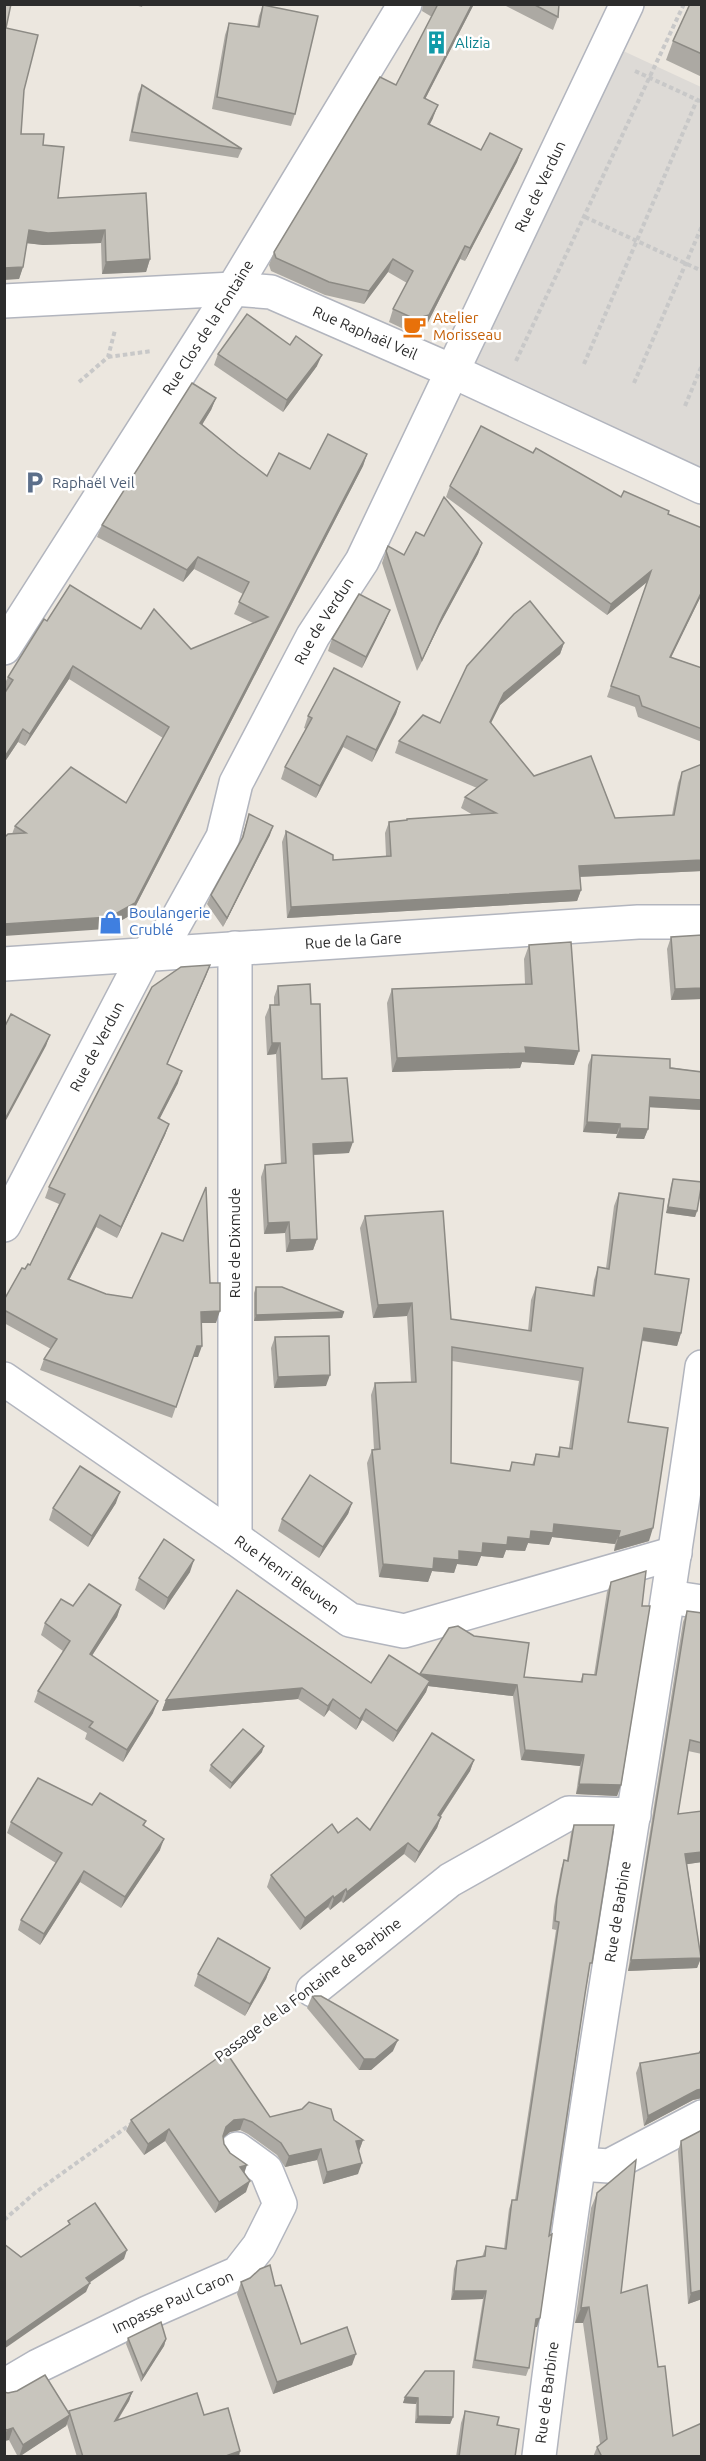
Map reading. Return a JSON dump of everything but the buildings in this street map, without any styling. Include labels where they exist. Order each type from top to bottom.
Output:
[{"type":"street","name":"Rue Clos de la Fontaine","points":[[4,648],[233,289],[405,4]]},
{"type":"street","name":"Rue de Verdun","points":[[4,1225],[145,954],[173,927],[223,837],[236,783],[313,636],[362,561],[627,4]]},
{"type":"street","name":"Rue Raphaël Veil","points":[[4,301],[233,289],[270,292],[452,371],[702,487]]},
{"type":"street","name":"Rue de la Gare","points":[[4,964],[638,922],[702,922]]},
{"type":"street","name":"Rue de Dixmude","points":[[235,948],[235,1538]]},
{"type":"street","name":"Rue de Barbine","points":[[539,2457],[560,2288],[669,1597],[702,1367]]},
{"type":"street","name":"Rue Henri Bleuven","points":[[4,1379],[350,1620],[404,1631],[675,1553]]},
{"type":"street","points":[[669,1597],[702,1602]]},
{"type":"street","name":"Passage de la Fontaine de Barbine","points":[[313,1990],[450,1880],[569,1813],[634,1815]]},
{"type":"street","points":[[580,2164],[609,2166],[702,2117]]},
{"type":"street","name":"Impasse Paul Caron","points":[[4,2386],[38,2366],[147,2313],[238,2273],[259,2246],[280,2204],[266,2170],[237,2149]]},
{"type":"path","points":[[500,394],[684,4]]},
{"type":"path","points":[[584,363],[699,101],[601,57]]},
{"type":"path","points":[[585,217],[702,271]]},
{"type":"path","points":[[634,383],[702,226]]},
{"type":"path","points":[[79,382],[108,357],[125,295]]},
{"type":"path","points":[[685,406],[702,365]]},
{"type":"path","name":"Passage de la Fontaine de Barbine","points":[[220,2058],[313,1990]]},
{"type":"path","points":[[4,2220],[36,2192],[136,2120]]},
{"type":"shaded area","points":[[619,49],[701,87],[701,474],[475,362]]},
{"type":"place","name":"Alizia","points":[[437,43]]},
{"type":"place","name":"Atelier Morisseau","points":[[415,327]]},
{"type":"place","name":"Raphaël Veil","points":[[34,483]]},
{"type":"place","name":"Boulangerie Crublé","points":[[111,922]]}]
